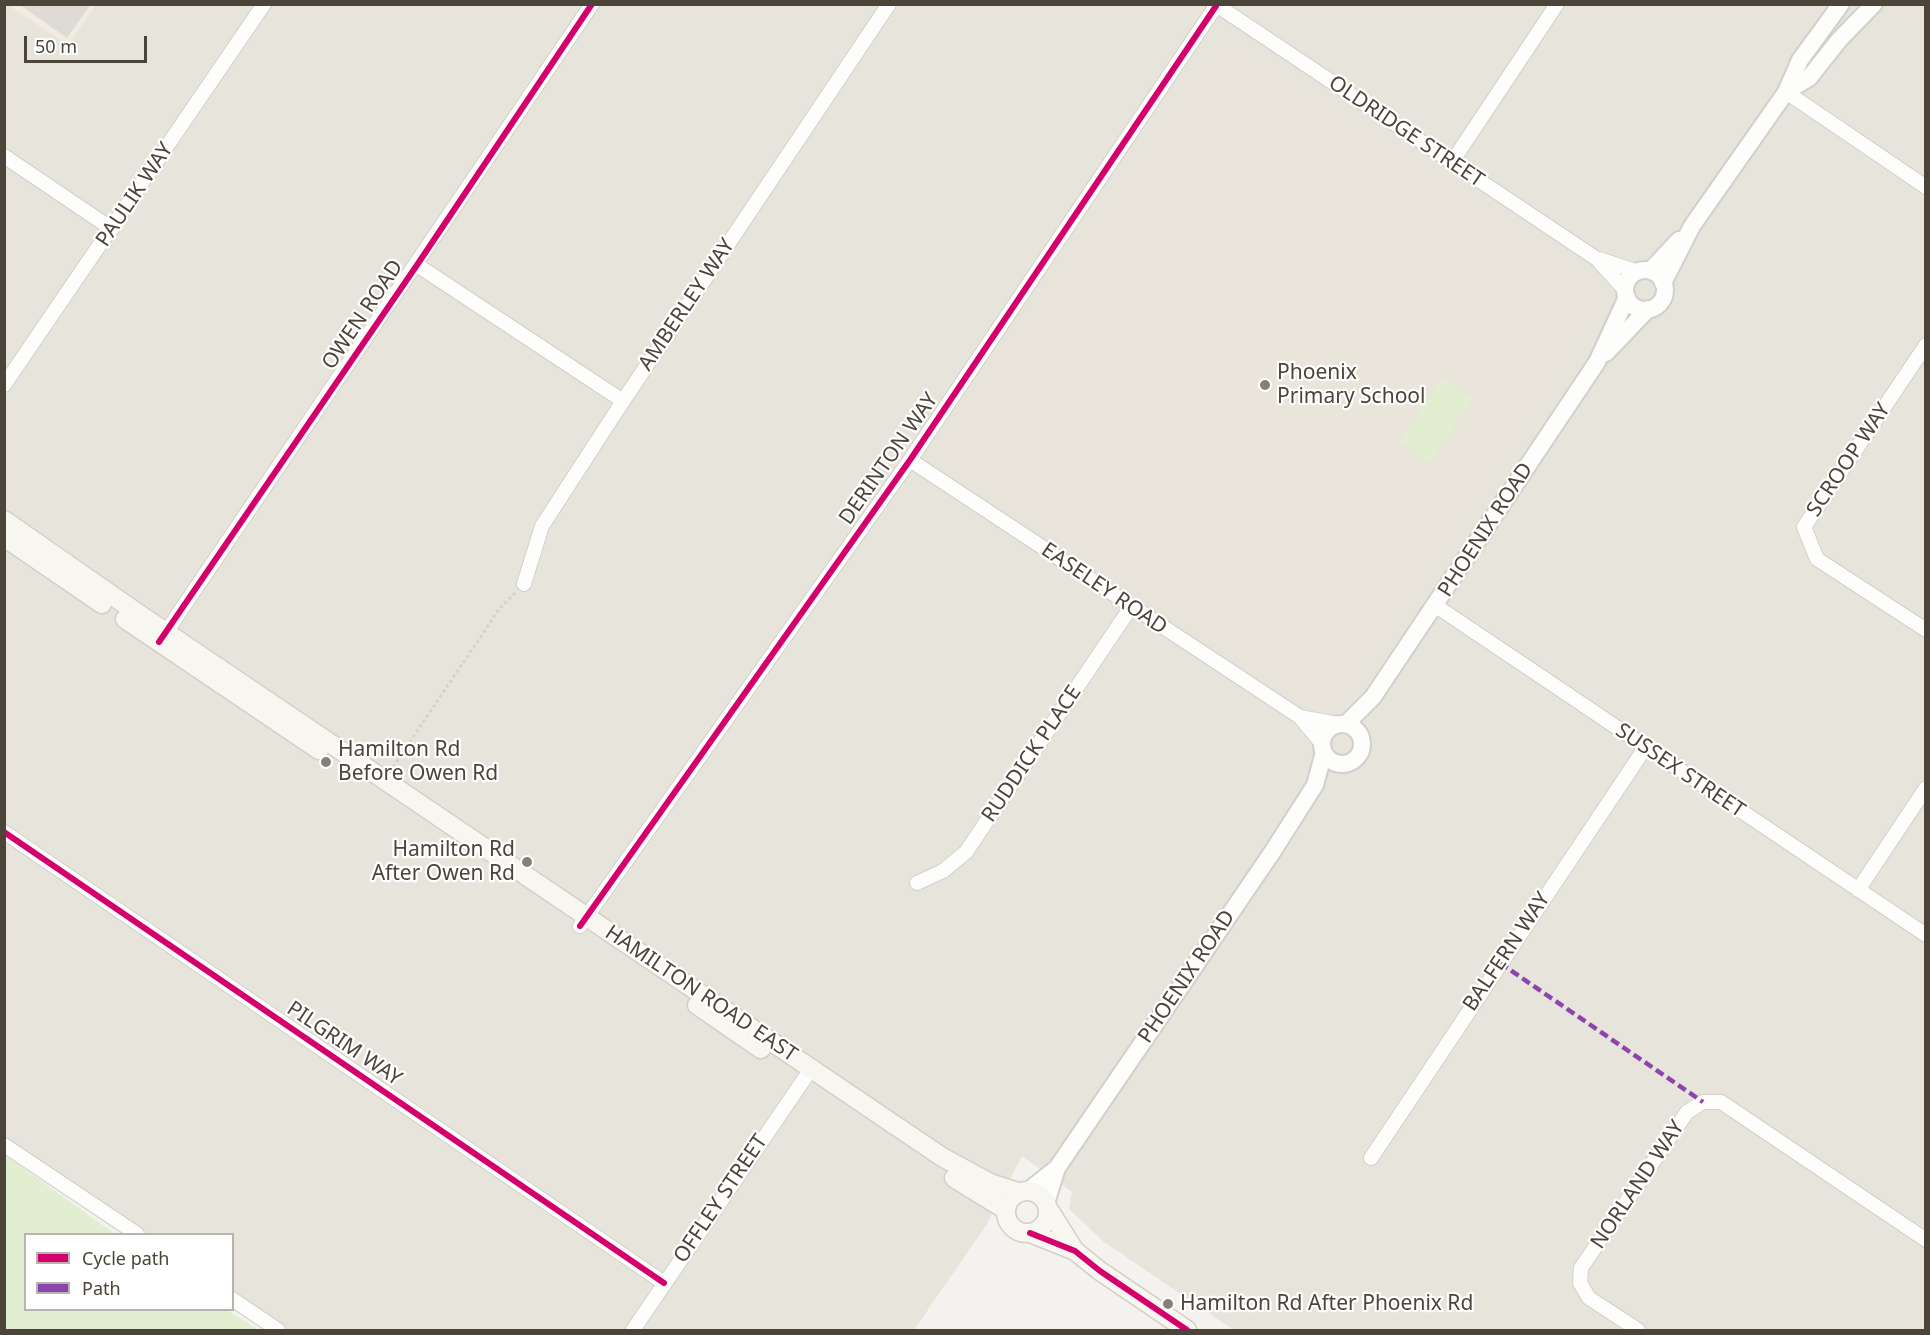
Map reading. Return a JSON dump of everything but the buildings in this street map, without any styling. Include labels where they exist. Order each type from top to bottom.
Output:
[{"type":"main road","name":"HAMILTON ROAD EAST","points":[[4,520],[163,637]]},
{"type":"main road","name":"HAMILTON ROAD EAST","points":[[4,537],[163,637],[807,1073],[949,1175],[1006,1210]]},
{"type":"main road","name":"HAMILTON ROAD EAST","points":[[807,1073],[962,1170],[990,1183],[1024,1191]]},
{"type":"main road","points":[[1074,1251],[1039,1194],[1024,1191],[1010,1199],[1006,1210],[1008,1222],[1012,1227],[1074,1251],[1187,1330]]},
{"type":"main road","points":[[1030,1233],[1042,1227],[1048,1215],[1047,1205]]},
{"type":"street","name":"PAULIK WAY","points":[[4,385],[264,4]]},
{"type":"street","name":"OWEN ROAD","points":[[163,637],[592,4]]},
{"type":"street","name":"AMBERLEY WAY","points":[[524,584],[542,526],[889,4]]},
{"type":"street","points":[[1452,162],[1557,4]]},
{"type":"street","points":[[1663,283],[1692,226],[1786,92],[1800,60],[1841,4]]},
{"type":"street","points":[[1786,92],[1809,78],[1839,40],[1874,4]]},
{"type":"street","name":"OLDRIDGE STREET","points":[[1215,5],[1597,259],[1626,293]]},
{"type":"street","name":"DERINTON WAY","points":[[583,921],[910,460],[1215,5]]},
{"type":"street","points":[[1786,92],[1926,187]]},
{"type":"street","points":[[4,156],[112,229]]},
{"type":"street","points":[[1644,271],[1658,274],[1663,283],[1664,295],[1661,302],[1648,309],[1634,306],[1626,293],[1628,280],[1644,271],[1692,226]]},
{"type":"street","name":"OLDRIDGE STREET","points":[[1597,259],[1644,271]]},
{"type":"street","points":[[417,265],[623,401]]},
{"type":"street","name":"PHOENIX ROAD","points":[[1597,362],[1626,293]]},
{"type":"street","name":"PHOENIX ROAD","points":[[1342,724],[1373,697],[1597,362],[1648,309]]},
{"type":"street","name":"SCROOP WAY","points":[[1926,345],[1804,527],[1817,559],[1926,630]]},
{"type":"street","name":"EASELEY ROAD","points":[[910,460],[1300,717],[1324,749]]},
{"type":"street","name":"SUSSEX STREET","points":[[1436,606],[1926,935]]},
{"type":"street","name":"RUDDICK PLACE","points":[[917,883],[943,871],[966,852],[1131,607]]},
{"type":"street","name":"PHOENIX ROAD","points":[[1360,737],[1373,697]]},
{"type":"street","name":"EASELEY ROAD","points":[[1300,717],[1342,724]]},
{"type":"street","points":[[1342,724],[1353,727],[1360,737],[1362,748],[1359,755],[1346,764],[1338,764],[1331,760],[1324,749],[1325,734],[1342,724]]},
{"type":"street","name":"BALFERN WAY","points":[[1371,1158],[1645,748]]},
{"type":"street","name":"PHOENIX ROAD","points":[[1047,1205],[1057,1168],[1273,851],[1315,785],[1324,749]]},
{"type":"street","name":"PHOENIX ROAD","points":[[1315,785],[1346,764]]},
{"type":"street","points":[[1858,890],[1926,788]]},
{"type":"street","name":"PILGRIM WAY","points":[[4,832],[664,1283]]},
{"type":"street","name":"OFFLEY STREET","points":[[633,1330],[807,1073]]},
{"type":"street","name":"NORLAND WAY","points":[[1638,1330],[1589,1298],[1580,1283],[1581,1269],[1687,1112],[1703,1102],[1721,1102],[1926,1240]]},
{"type":"street","points":[[4,1145],[135,1233]]},
{"type":"street","name":"PHOENIX ROAD","points":[[1024,1191],[1057,1168]]},
{"type":"street","points":[[234,1300],[279,1330]]},
{"type":"path","points":[[390,773],[500,608],[524,584]]},
{"type":"shaded area","points":[[4,5],[1925,5],[1925,1330],[1234,1330],[1104,1242],[1069,1209],[1072,1192],[1022,1156],[987,1224],[914,1330],[271,1330],[234,1306],[234,1233],[128,1233],[5,1150]]},
{"type":"shaded area","points":[[8,5],[96,5],[68,45]]},
{"type":"shaded area","name":"Phoenix Primary School","points":[[1226,35],[1598,281],[1594,317],[1415,593],[1327,718],[932,452]]},
{"type":"green space","points":[[1441,379],[1472,399],[1430,462],[1400,442]]},
{"type":"green space","points":[[5,1155],[114,1233],[24,1233],[24,1311],[229,1311],[259,1330],[5,1330]]},
{"type":"marked path","points":[[1500,963],[1703,1102]]},
{"type":"cycle path","points":[[159,642],[592,4]]},
{"type":"cycle path","points":[[580,926],[910,460],[1216,6]]},
{"type":"cycle path","points":[[4,832],[664,1283]]},
{"type":"cycle path","points":[[1030,1233],[1075,1251],[1100,1271],[1187,1330]]},
{"type":"place","name":"Phoenix Primary School","points":[[1265,385]]},
{"type":"place","name":"Hamilton Rd Before Owen Rd","points":[[326,762]]},
{"type":"place","name":"Hamilton Rd After Owen Rd","points":[[527,862]]},
{"type":"place","name":"Hamilton Rd After Phoenix Rd","points":[[1168,1304]]}]
